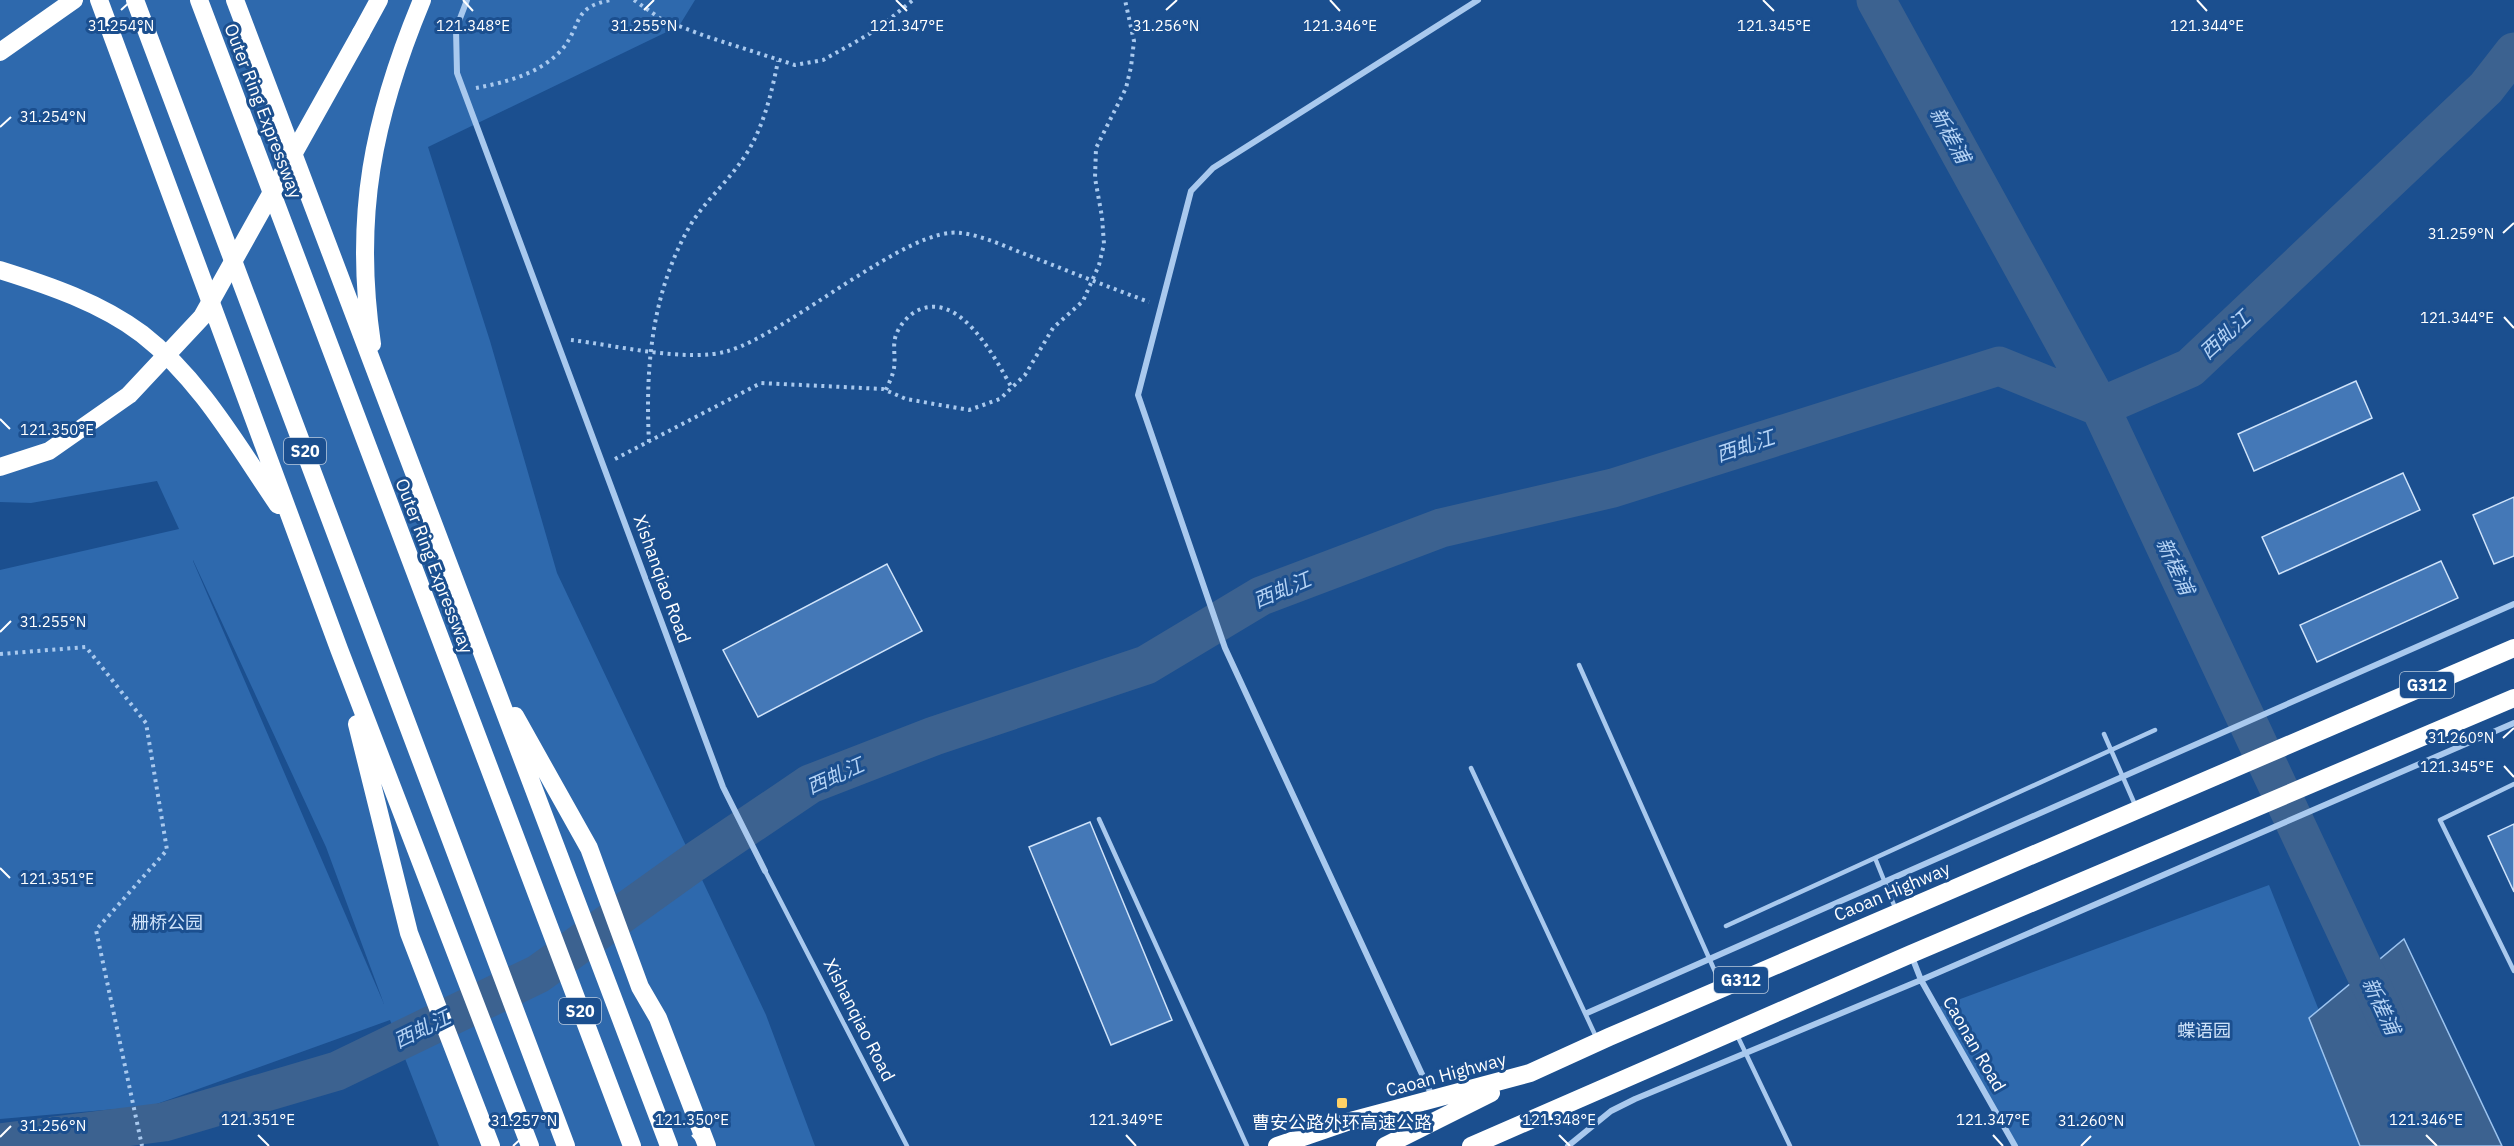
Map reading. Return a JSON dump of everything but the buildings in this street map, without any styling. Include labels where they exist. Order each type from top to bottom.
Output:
[{"type":"highway","points":[[0,52],[74,0]]},
{"type":"highway","points":[[99,0],[339,649],[530,1146]]},
{"type":"highway","name":"S20","points":[[135,0],[566,1146]]},
{"type":"highway","name":"Outer Ring Expressway","points":[[199,0],[528,877],[632,1146]]},
{"type":"highway","points":[[235,0],[669,1146]]},
{"type":"highway","points":[[0,467],[49,451],[129,395],[202,317],[379,0]]},
{"type":"highway","points":[[377,378],[367,308],[364,258],[369,181],[387,92],[422,0]]},
{"type":"highway","points":[[0,270],[38,282],[91,304],[141,333],[194,384],[294,529]]},
{"type":"highway","name":"Caoan Highway","points":[[1277,1146],[1347,1122],[1434,1101],[1530,1073],[1722,988],[2514,648]]},
{"type":"highway","points":[[339,649],[409,933],[491,1146]]},
{"type":"highway","points":[[486,665],[589,848],[640,987],[658,1018],[707,1146]]},
{"type":"highway","name":"G312","points":[[1472,1146],[1911,954],[2514,698]]},
{"type":"highway","points":[[1385,1146],[1530,1073]]},
{"type":"street","name":"Xishanqiao Road","points":[[468,0],[456,29],[457,73],[723,787],[765,871]]},
{"type":"street","points":[[1434,1101],[1225,648],[1138,395],[1191,191],[1212,168],[1478,0]]},
{"type":"street","points":[[1587,1013],[2514,603]]},
{"type":"street","points":[[1568,1146],[1611,1111],[1921,980],[2514,723]]},
{"type":"street","name":"Caonan Road","points":[[1911,954],[1921,980],[2015,1146]]},
{"type":"lane","points":[[1579,665],[1722,988]]},
{"type":"lane","points":[[1726,926],[2155,730]]},
{"type":"lane","points":[[2104,734],[2138,809]]},
{"type":"lane","points":[[1471,768],[1587,1013],[1598,1042]]},
{"type":"lane","points":[[2514,784],[2440,820],[2514,971]]},
{"type":"lane","points":[[1099,819],[1247,1146]]},
{"type":"lane","points":[[1875,858],[1897,913]]},
{"type":"lane","name":"Xishanqiao Road","points":[[765,871],[907,1146]]},
{"type":"lane","points":[[1735,1030],[1791,1146]]},
{"type":"path","points":[[464,90],[504,83],[529,74],[565,46],[574,23],[586,9],[597,2],[611,0]]},
{"type":"path","points":[[634,0],[661,19],[795,65],[823,60],[876,30],[913,0]]},
{"type":"path","points":[[603,465],[761,383],[886,390],[906,399],[969,410],[1000,399],[1025,375],[1041,352],[1053,328],[1069,310],[1083,301],[1104,244],[1095,178],[1096,148],[1126,88],[1131,67],[1134,41],[1125,0]]},
{"type":"path","points":[[649,442],[647,410],[654,320],[692,223],[742,161],[757,132],[770,98],[778,61]]},
{"type":"path","points":[[556,338],[693,355],[727,351],[758,339],[903,250],[936,237],[960,232],[997,243],[1161,307]]},
{"type":"path","points":[[886,390],[894,367],[896,335],[905,320],[915,312],[929,306],[942,306],[963,318],[996,359],[1012,388]]},
{"type":"path","points":[[0,654],[86,647],[146,723],[168,850],[96,930],[142,1146]]},
{"type":"green space","name":"栅桥公园","points":[[0,0],[695,0],[679,26],[428,147],[490,341],[557,573],[766,1015],[815,1146],[439,1146],[390,1020],[151,1106],[0,1119],[0,570],[179,529],[157,481],[31,503],[0,502]],"holes":[[[193,560],[326,847],[384,1004]]]},
{"type":"green space","name":"蝶语园","points":[[2269,885],[2373,1146],[2017,1146],[1936,1008]]},
{"type":"water","points":[[2404,939],[2502,1146],[2360,1146],[2309,1018]]},
{"type":"waterway","name":"新槎浦","points":[[1876,0],[2100,407],[2387,1019]]},
{"type":"waterway","name":"西虬江","points":[[0,1143],[164,1122],[337,1071],[538,974],[693,863],[810,784],[934,736],[1146,665],[1261,596],[1441,528],[1613,488],[1999,366],[2100,407],[2190,368],[2486,88],[2514,52]]},
{"type":"place","name":"曹安公路外环高速公路","points":[[1342,1103]]}]
